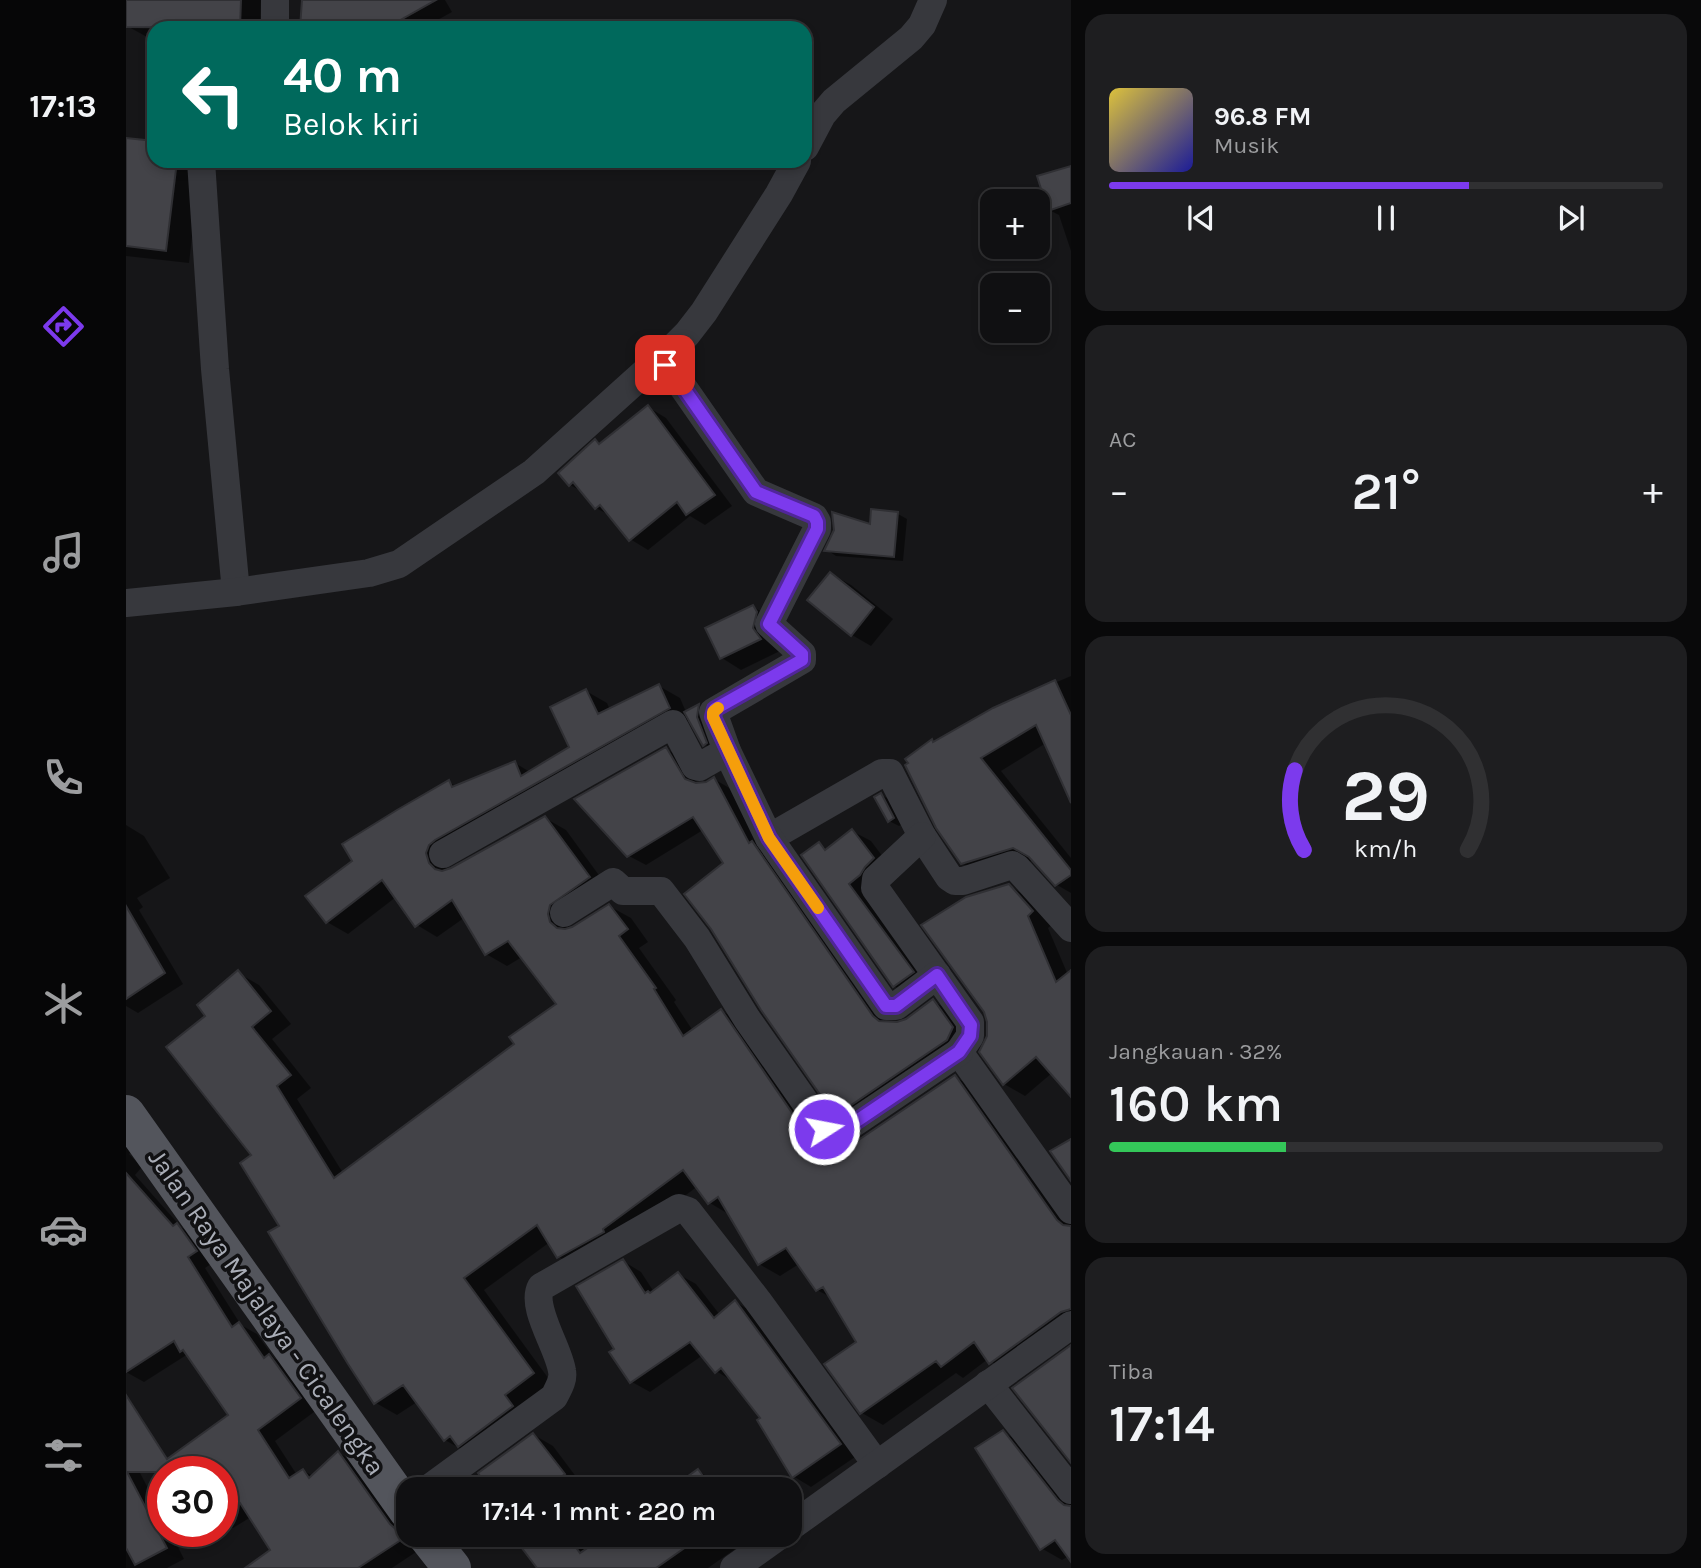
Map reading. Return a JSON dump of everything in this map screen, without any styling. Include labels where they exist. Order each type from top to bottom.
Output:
[{"type":"main road","name":"Jalan Raya Majalaya - Cicalengka","points":[[126,1114],[396,1483]]},
{"type":"main road","name":"Jalan Raya Majalaya - Cicalengka","points":[[439,1547],[452,1568]]},
{"type":"street","points":[[275,0],[275,21]]},
{"type":"street","points":[[812,135],[827,108],[911,38],[922,25],[933,0]]},
{"type":"street","points":[[201,168],[215,369],[236,592]]},
{"type":"street","points":[[126,603],[236,592],[369,573],[399,564],[534,472],[658,363],[687,334],[704,312],[793,168]]},
{"type":"street","points":[[658,363],[669,367],[756,492],[814,516],[817,522],[817,529],[769,624],[802,654],[802,660],[715,709],[713,717],[727,751],[769,838],[886,1006],[896,1006],[937,975]]},
{"type":"street","points":[[443,854],[673,724],[695,766],[727,751]]},
{"type":"street","points":[[769,838],[885,772],[892,774],[922,836],[949,877],[963,881],[1008,865],[1017,867],[1071,928]]},
{"type":"street","points":[[564,913],[613,882],[623,891],[661,891],[697,939],[747,1019],[824,1129],[833,1137],[959,1052],[970,1036],[971,1025],[875,888],[876,879],[922,836]]},
{"type":"street","points":[[959,1052],[1071,1210]]},
{"type":"street","points":[[454,1477],[554,1396],[561,1385],[563,1372],[537,1299],[541,1287],[679,1208],[688,1211],[758,1301],[877,1465]]},
{"type":"street","points":[[802,1519],[1071,1325]]},
{"type":"street","points":[[988,1384],[1071,1490]]},
{"type":"street","points":[[734,1568],[763,1547]]},
{"type":"building","points":[[126,0],[241,0],[240,21],[147,21],[147,27],[126,27]]},
{"type":"building","points":[[302,0],[436,0],[398,21],[300,21]]},
{"type":"building","points":[[126,138],[147,140],[147,168],[176,168],[166,251],[126,246]]},
{"type":"building","points":[[1071,166],[1071,203],[1050,210],[1050,189],[1041,189],[1037,176]]},
{"type":"building","points":[[648,405],[715,495],[686,515],[677,502],[629,541],[600,505],[595,509],[573,482],[569,486],[558,473],[595,439],[599,444]]},
{"type":"building","points":[[871,509],[898,512],[894,557],[824,551],[834,530],[832,512],[870,524]]},
{"type":"building","points":[[830,572],[874,607],[851,636],[807,600]]},
{"type":"building","points":[[753,605],[757,612],[753,628],[761,639],[720,659],[705,628]]},
{"type":"building","points":[[1055,680],[1071,715],[1071,803],[1036,725],[981,758],[1071,870],[1071,875],[1055,886],[1029,857],[1013,848],[961,864],[936,828],[905,765],[908,763],[905,759],[932,739],[933,742],[993,708]]},
{"type":"building","points":[[659,684],[670,708],[435,840],[426,853],[429,863],[442,871],[451,868],[545,816],[590,877],[550,905],[550,922],[557,928],[572,927],[609,904],[628,929],[619,936],[656,988],[654,989],[683,1036],[721,1009],[810,1139],[828,1153],[842,1151],[955,1075],[1057,1220],[1063,1225],[1071,1226],[1071,1309],[1061,1312],[989,1364],[974,1342],[941,1367],[936,1361],[860,1414],[824,1364],[856,1342],[823,1287],[816,1291],[786,1248],[758,1265],[718,1197],[708,1204],[683,1170],[603,1229],[604,1232],[557,1258],[537,1225],[464,1278],[534,1373],[505,1395],[513,1406],[458,1447],[450,1436],[444,1441],[403,1385],[374,1404],[268,1232],[279,1226],[240,1163],[251,1155],[166,1047],[205,1016],[197,1005],[238,970],[271,1011],[252,1027],[291,1075],[277,1086],[334,1178],[514,1044],[509,1037],[556,1004],[508,941],[485,955],[452,900],[415,927],[382,880],[326,923],[305,896],[352,861],[342,844],[449,780],[452,787],[515,761],[521,776],[569,747],[550,707],[586,689],[598,714]]},
{"type":"building","points":[[699,704],[697,717],[707,743],[703,746],[684,712]]},
{"type":"building","points":[[666,747],[685,779],[696,783],[706,782],[714,777],[749,843],[752,841],[873,1016],[879,1021],[897,1022],[906,1019],[933,999],[953,1027],[947,1040],[835,1116],[761,1010],[711,929],[684,894],[723,863],[693,817],[627,857],[574,799]]},
{"type":"building","points":[[881,793],[894,818],[888,822],[874,797]]},
{"type":"building","points":[[852,829],[874,858],[849,884],[914,972],[893,987],[801,855],[819,842],[825,850]]},
{"type":"building","points":[[1009,884],[1033,911],[1028,916],[1056,982],[1071,970],[1071,1097],[1036,1057],[1003,1085],[979,1052],[987,1036],[984,1012],[921,925],[966,897]]},
{"type":"building","points":[[126,906],[165,973],[126,999]]},
{"type":"building","points":[[1071,1139],[1071,1181],[1050,1151]]},
{"type":"building","points":[[126,1173],[173,1226],[177,1223],[197,1251],[188,1257],[232,1327],[239,1322],[264,1358],[269,1354],[301,1398],[258,1430],[289,1478],[303,1469],[309,1478],[338,1451],[396,1529],[396,1543],[358,1568],[245,1568],[270,1550],[240,1503],[238,1504],[238,1456],[171,1456],[228,1415],[174,1341],[126,1372]]},
{"type":"building","points":[[623,1259],[645,1293],[650,1293],[678,1272],[714,1318],[735,1300],[841,1444],[791,1477],[757,1420],[760,1418],[721,1368],[715,1373],[690,1342],[630,1383],[609,1352],[614,1349],[576,1286]]},
{"type":"building","points":[[1071,1345],[1071,1463],[1012,1388]]},
{"type":"building","points":[[126,1395],[165,1456],[147,1456],[147,1472],[127,1472],[147,1510],[147,1547],[167,1548],[135,1565],[126,1548]]},
{"type":"building","points":[[1003,1430],[1058,1500],[1071,1506],[1071,1562],[1055,1540],[1040,1550],[975,1448]]},
{"type":"building","points":[[533,1433],[565,1474],[561,1477],[481,1477],[478,1473]]},
{"type":"building","points":[[698,1469],[704,1477],[687,1477]]},
{"type":"building","points":[[521,1547],[576,1547],[580,1553],[589,1547],[686,1547],[656,1568],[537,1568]]},
{"type":"slow traffic","points":[[718,708],[713,712],[713,717],[769,838],[818,908]]},
{"type":"route","points":[[665,365],[756,492],[814,516],[817,522],[817,529],[769,621],[771,628],[802,654],[802,660],[715,709],[713,717],[727,751],[769,838],[886,1006],[896,1006],[937,975],[970,1021],[972,1029],[959,1052],[833,1137],[824,1129]]}]
